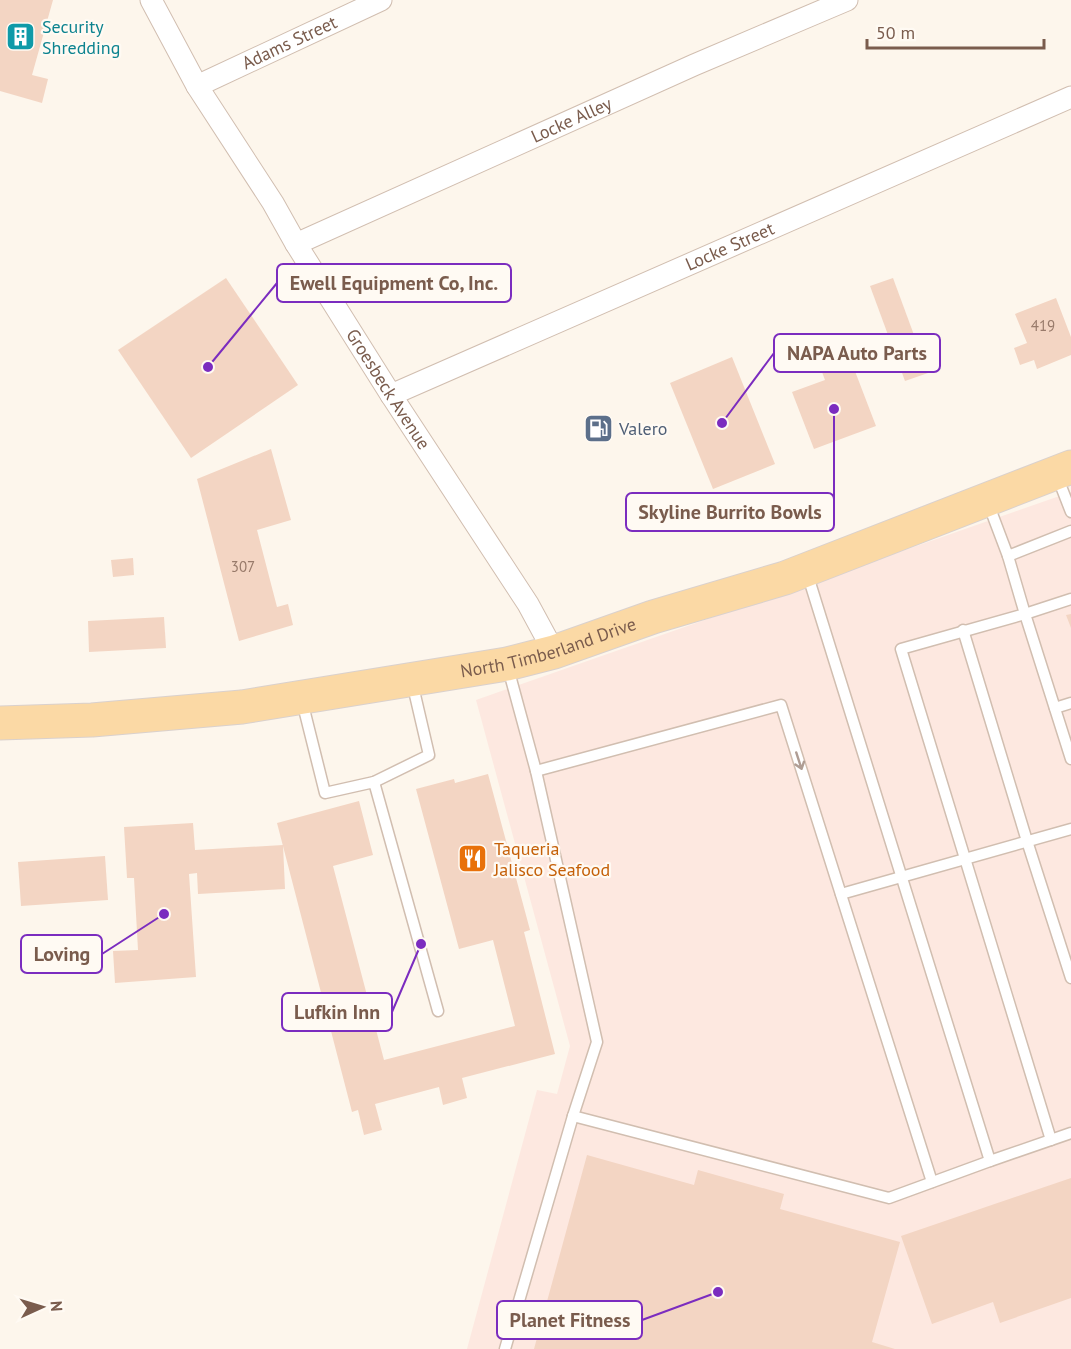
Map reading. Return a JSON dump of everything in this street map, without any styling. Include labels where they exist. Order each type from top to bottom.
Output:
[{"type":"main road","name":"North Timberland Drive","points":[[0,723],[103,719],[242,707],[507,664],[554,652],[653,617],[785,578],[1063,470]]},
{"type":"street","name":"Groesbeck Avenue","points":[[151,0],[197,86],[273,202],[296,244],[391,395],[528,604],[554,652]]},
{"type":"street","name":"Adams Street","points":[[197,86],[381,0]]},
{"type":"street","name":"Locke Alley","points":[[296,244],[694,65],[848,0]]},
{"type":"street","name":"Locke Street","points":[[391,395],[1071,98]]},
{"type":"lane","points":[[1063,470],[1071,512]]},
{"type":"lane","points":[[986,500],[1008,556],[1071,759]]},
{"type":"lane","points":[[1008,556],[1071,531]]},
{"type":"lane","points":[[806,570],[990,1161]]},
{"type":"lane","points":[[1051,1140],[901,649],[1071,599]]},
{"type":"lane","points":[[963,630],[1071,978]]},
{"type":"lane","points":[[505,1349],[597,1042],[536,771],[507,664]]},
{"type":"lane","points":[[301,698],[325,793],[374,782],[429,755],[411,679]]},
{"type":"lane","points":[[1055,708],[1071,703]]},
{"type":"lane","points":[[536,771],[781,705],[932,1182]]},
{"type":"lane","points":[[374,782],[438,1011]]},
{"type":"lane","points":[[841,894],[1071,829]]},
{"type":"lane","points":[[573,1116],[889,1198],[1071,1133]]},
{"type":"shaded area","points":[[1071,492],[1071,1349],[467,1349],[537,1090],[557,1094],[570,1046],[476,700]]},
{"type":"building","name":"Security Shredding","points":[[0,0],[53,0],[32,75],[48,79],[42,103],[0,91]]},
{"type":"building","points":[[226,278],[298,385],[191,458],[118,350]]},
{"type":"building","points":[[893,278],[928,373],[905,381],[870,286]]},
{"type":"building","points":[[1056,298],[1071,337],[1071,355],[1037,369],[1034,360],[1020,365],[1014,348],[1027,343],[1015,314]]},
{"type":"building","points":[[848,353],[876,426],[814,449],[792,392],[825,380],[819,364]]},
{"type":"building","points":[[732,357],[775,464],[713,489],[670,383]]},
{"type":"building","points":[[271,449],[291,520],[257,530],[277,607],[288,604],[293,625],[239,641],[197,479]]},
{"type":"building","points":[[133,558],[134,575],[113,577],[111,560]]},
{"type":"building","points":[[1071,614],[1071,628],[1066,615]]},
{"type":"building","points":[[164,617],[166,648],[89,652],[88,621]]},
{"type":"building","points":[[488,774],[530,930],[524,932],[555,1054],[462,1078],[467,1098],[443,1105],[439,1087],[375,1104],[382,1130],[364,1135],[358,1110],[352,1112],[277,823],[359,801],[373,855],[333,866],[384,1060],[515,1026],[493,940],[459,949],[416,789],[454,779],[455,783]]},
{"type":"building","points":[[193,823],[195,850],[283,845],[285,889],[198,894],[197,873],[189,874],[196,977],[115,983],[113,951],[138,950],[134,878],[127,878],[124,827]]},
{"type":"building","points":[[105,856],[108,900],[21,906],[18,862]]},
{"type":"building","points":[[587,1155],[694,1185],[698,1170],[784,1194],[780,1209],[900,1242],[872,1342],[895,1349],[534,1349]]},
{"type":"building","points":[[1071,1178],[1071,1298],[1000,1323],[993,1302],[932,1324],[901,1236]]},
{"type":"place","name":"Security Shredding","points":[[21,37]]},
{"type":"place","name":"Ewell Equipment Co, Inc.","points":[[208,367]]},
{"type":"place","name":"Skyline Burrito Bowls","points":[[834,409]]},
{"type":"place","name":"NAPA Auto Parts","points":[[722,423]]},
{"type":"place","name":"Valero","points":[[598,429]]},
{"type":"place","name":"Taqueria Jalisco Seafood","points":[[473,859]]},
{"type":"place","name":"Loving","points":[[164,914]]},
{"type":"place","name":"Lufkin Inn","points":[[421,944]]},
{"type":"place","name":"Planet Fitness","points":[[718,1292]]}]
